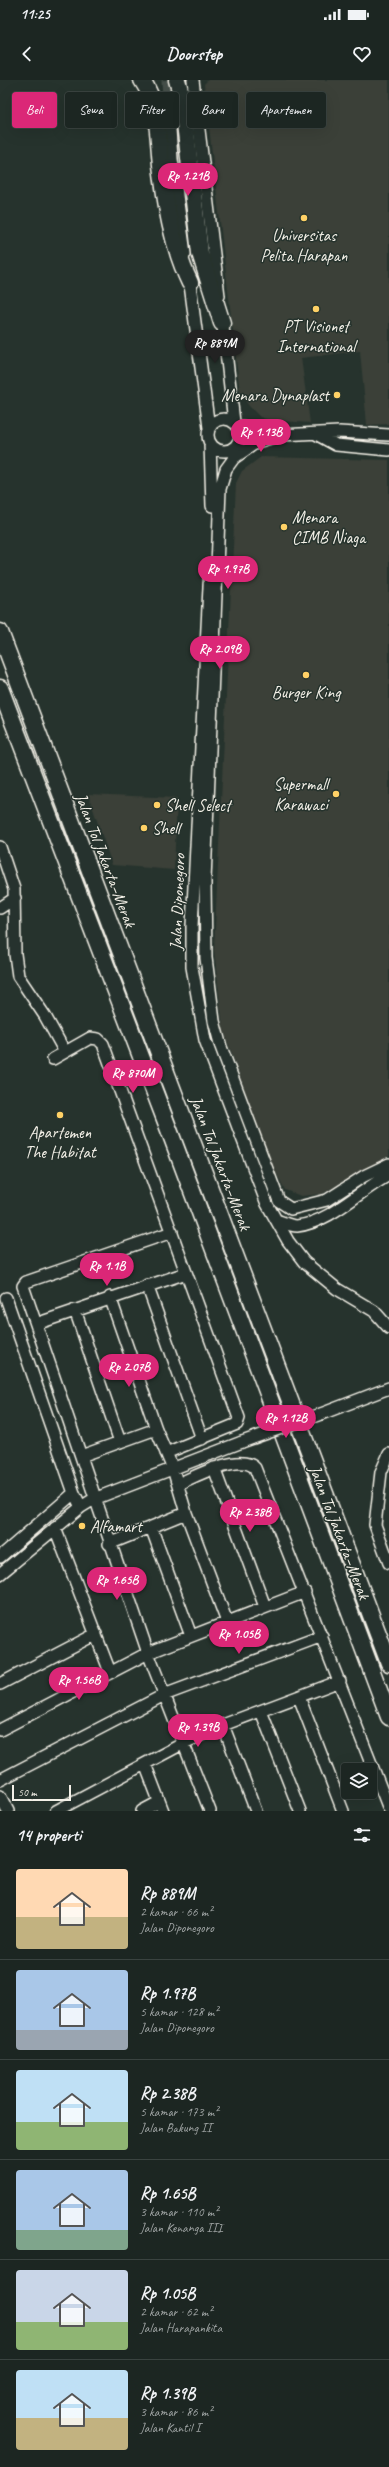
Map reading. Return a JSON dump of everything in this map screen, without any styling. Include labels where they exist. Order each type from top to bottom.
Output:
[{"type":"highway","points":[[142,80],[150,92],[157,124],[161,165],[175,249],[190,283]]},
{"type":"highway","points":[[177,80],[182,97],[192,197],[200,253],[222,323]]},
{"type":"highway","name":"Jalan Tol Jakarta–Merak","points":[[0,632],[389,1663]]},
{"type":"highway","name":"Jalan Tol Jakarta–Merak","points":[[0,688],[171,1134],[389,1717]]},
{"type":"street","points":[[170,128],[173,166],[190,283],[210,443],[222,451],[232,449],[239,441],[222,323],[193,80]]},
{"type":"street","points":[[209,428],[220,419],[281,435],[339,432],[389,435]]},
{"type":"street","points":[[316,434],[336,445],[389,450]]},
{"type":"street","name":"Jalan Diponegoro","points":[[281,435],[248,446],[234,458],[226,469],[220,496],[205,881],[206,958],[214,1021],[228,1068],[278,1201],[292,1209],[327,1200],[364,1176],[389,1164]]},
{"type":"street","name":"Jalan Diponegoro","points":[[210,443],[212,475],[206,655],[193,902],[192,967],[205,1040],[260,1188],[276,1220],[304,1262],[337,1289],[374,1311],[389,1328]]},
{"type":"street","points":[[212,475],[220,496]]},
{"type":"street","points":[[206,655],[212,689]]},
{"type":"street","points":[[0,847],[3,862],[15,898],[14,954],[18,976],[45,1016],[65,1052]]},
{"type":"street","points":[[193,902],[205,881]]},
{"type":"street","points":[[0,908],[15,898]]},
{"type":"street","points":[[53,1059],[90,1038],[98,1040],[102,1044],[239,1418],[237,1424],[166,1453]]},
{"type":"street","points":[[276,1220],[297,1226],[316,1220],[335,1211],[369,1185],[389,1175]]},
{"type":"street","points":[[172,1232],[26,1282],[23,1286],[24,1293],[81,1456],[109,1544],[148,1653],[210,1811]]},
{"type":"street","points":[[36,1324],[186,1273]]},
{"type":"street","points":[[148,1285],[202,1439]]},
{"type":"street","points":[[24,1293],[3,1299],[74,1493],[81,1507]]},
{"type":"street","points":[[110,1298],[156,1429],[173,1469],[186,1513],[227,1622]]},
{"type":"street","points":[[75,1310],[120,1442]]},
{"type":"street","points":[[0,1574],[81,1507],[94,1499],[242,1442],[389,1388]]},
{"type":"street","points":[[81,1456],[156,1429]]},
{"type":"street","points":[[389,1454],[381,1472],[375,1525],[389,1563]]},
{"type":"street","points":[[178,1484],[214,1468],[235,1463],[249,1464],[254,1468],[305,1592],[389,1809]]},
{"type":"street","points":[[214,1468],[265,1607]]},
{"type":"street","points":[[0,1557],[74,1493]]},
{"type":"street","points":[[109,1544],[186,1513]]},
{"type":"street","points":[[152,1527],[191,1636]]},
{"type":"street","points":[[55,1528],[110,1672]]},
{"type":"street","points":[[0,1730],[148,1653],[305,1592]]},
{"type":"street","points":[[0,1684],[96,1634]]},
{"type":"street","points":[[0,1780],[164,1695],[322,1636]]},
{"type":"street","points":[[56,1811],[184,1743],[223,1725],[340,1681]]},
{"type":"street","points":[[299,1697],[343,1811]]},
{"type":"street","points":[[261,1711],[300,1811]]},
{"type":"street","points":[[223,1725],[256,1811]]},
{"type":"street","points":[[142,1811],[161,1806],[145,1764]]},
{"type":"street","points":[[0,1796],[8,1811]]},
{"type":"shaded area","name":"Universitas Pelita Harapan","points":[[208,80],[389,80],[389,424],[367,425],[360,351],[301,358],[310,423],[268,420],[260,417],[249,406],[240,393],[209,128],[238,128],[238,92],[205,92],[204,84]]},
{"type":"shaded area","points":[[261,457],[389,460],[389,1156],[322,1194],[301,1196],[285,1190],[269,1159],[223,1029],[214,950],[236,483],[242,471]]},
{"type":"shaded area","points":[[88,794],[177,798],[174,870],[112,865]]},
{"type":"tunnel","points":[[167,80],[168,92]]},
{"type":"place","name":"Universitas Pelita Harapan","points":[[304,218]]},
{"type":"place","name":"PT Visionet International","points":[[316,309]]},
{"type":"place","name":"Menara Dynaplast","points":[[337,395]]},
{"type":"place","name":"Menara CIMB Niaga","points":[[284,527]]},
{"type":"place","name":"Burger King","points":[[306,675]]},
{"type":"place","name":"Supermall Karawaci","points":[[336,794]]},
{"type":"place","name":"Shell Select","points":[[157,805]]},
{"type":"place","name":"Shell","points":[[144,828]]},
{"type":"place","name":"Apartemen The Habitat","points":[[60,1115]]},
{"type":"place","name":"Alfamart","points":[[82,1526]]}]
